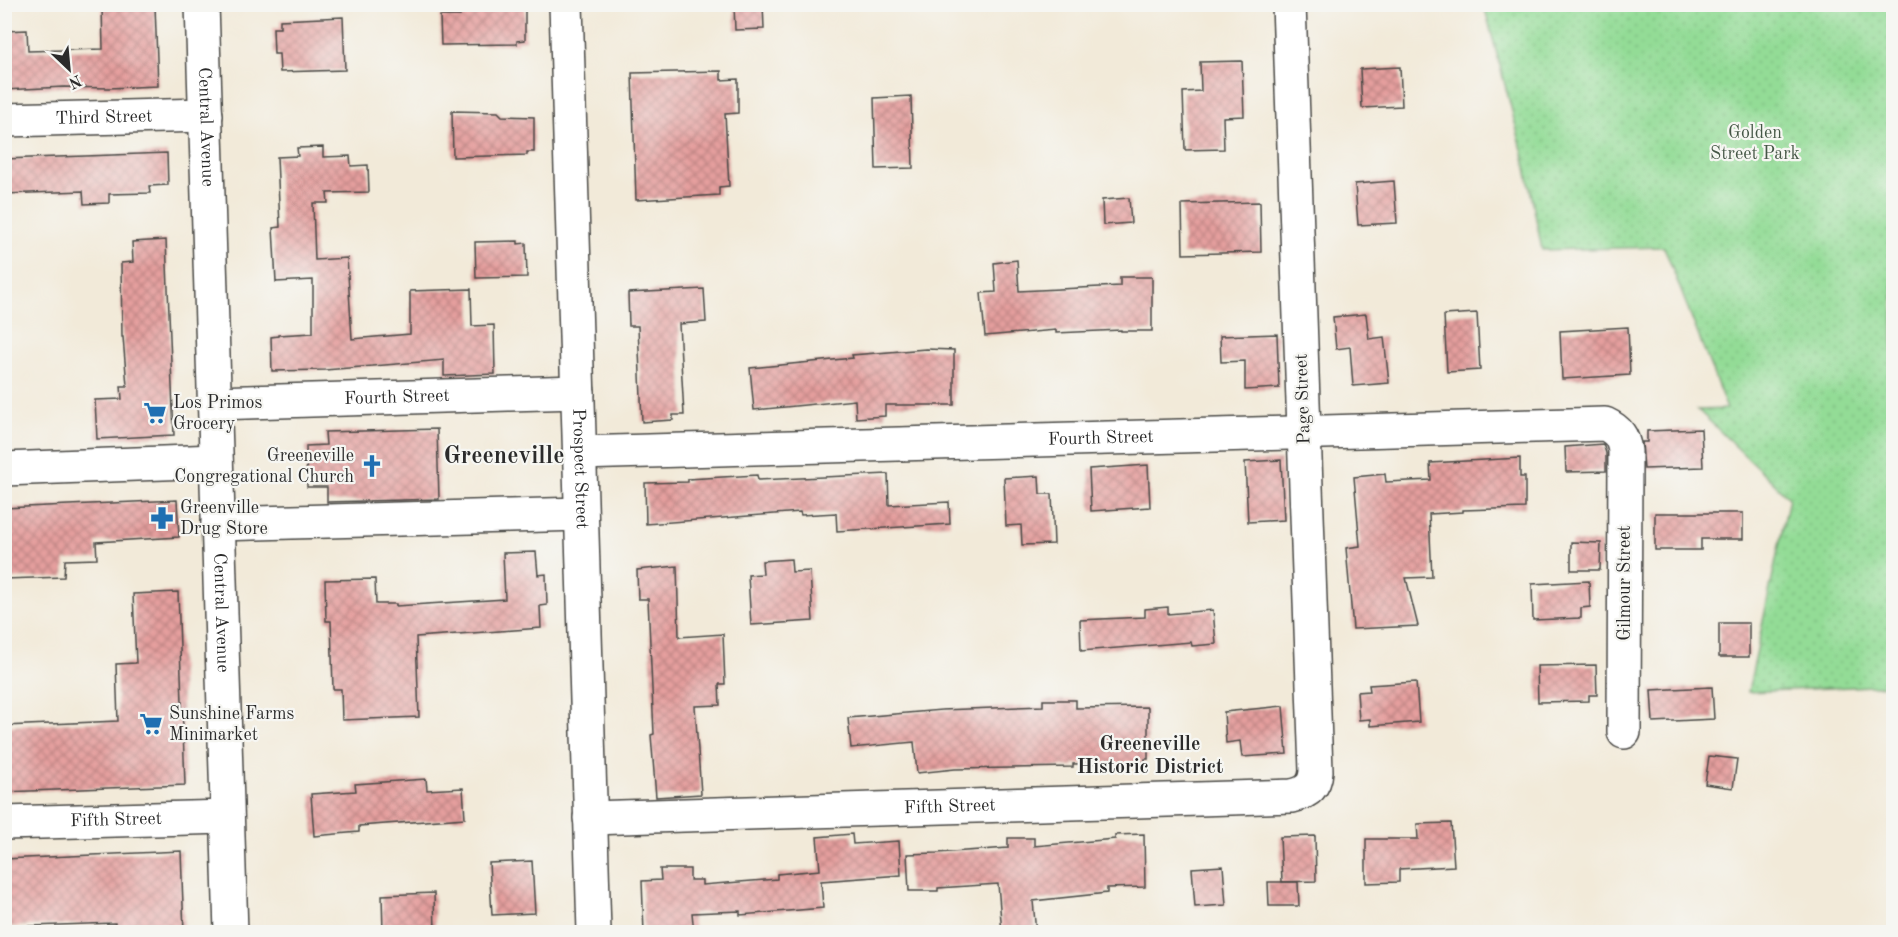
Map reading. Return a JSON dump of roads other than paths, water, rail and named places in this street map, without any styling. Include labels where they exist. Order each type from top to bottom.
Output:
[{"type":"street","name":"Central Avenue","points":[[202,4],[231,933]]},
{"type":"street","name":"Prospect Street","points":[[566,4],[594,933]]},
{"type":"street","name":"Page Street","points":[[1289,4],[1316,771],[1312,785],[1307,791]]},
{"type":"street","name":"Third Street","points":[[4,120],[206,115]]},
{"type":"street","name":"Fourth Street","points":[[215,404],[578,392]]},
{"type":"street","name":"Fourth Street","points":[[579,453],[1596,424],[1613,428],[1620,434]]},
{"type":"street","name":"Gilmour Street","points":[[1620,434],[1625,451],[1624,732]]},
{"type":"street","points":[[4,469],[216,460]]},
{"type":"street","points":[[218,524],[581,514]]},
{"type":"street","name":"Fifth Street","points":[[590,818],[1292,796],[1307,791]]},
{"type":"street","name":"Fifth Street","points":[[4,824],[227,817]]},
{"type":"place","name":"Los Primos Grocery","points":[[155,413]]},
{"type":"place","name":"Greeneville Congregational Church","points":[[372,466]]},
{"type":"place","name":"Greenville Drug Store","points":[[162,518]]},
{"type":"place","name":"Sunshine Farms Minimarket","points":[[151,724]]},
{"type":"district","name":"Greeneville","points":[[504,457]]},
{"type":"district","name":"Greeneville Historic District","points":[[1150,756]]},
{"type":"park label","name":"Golden Street Park","points":[[1755,143]]}]
